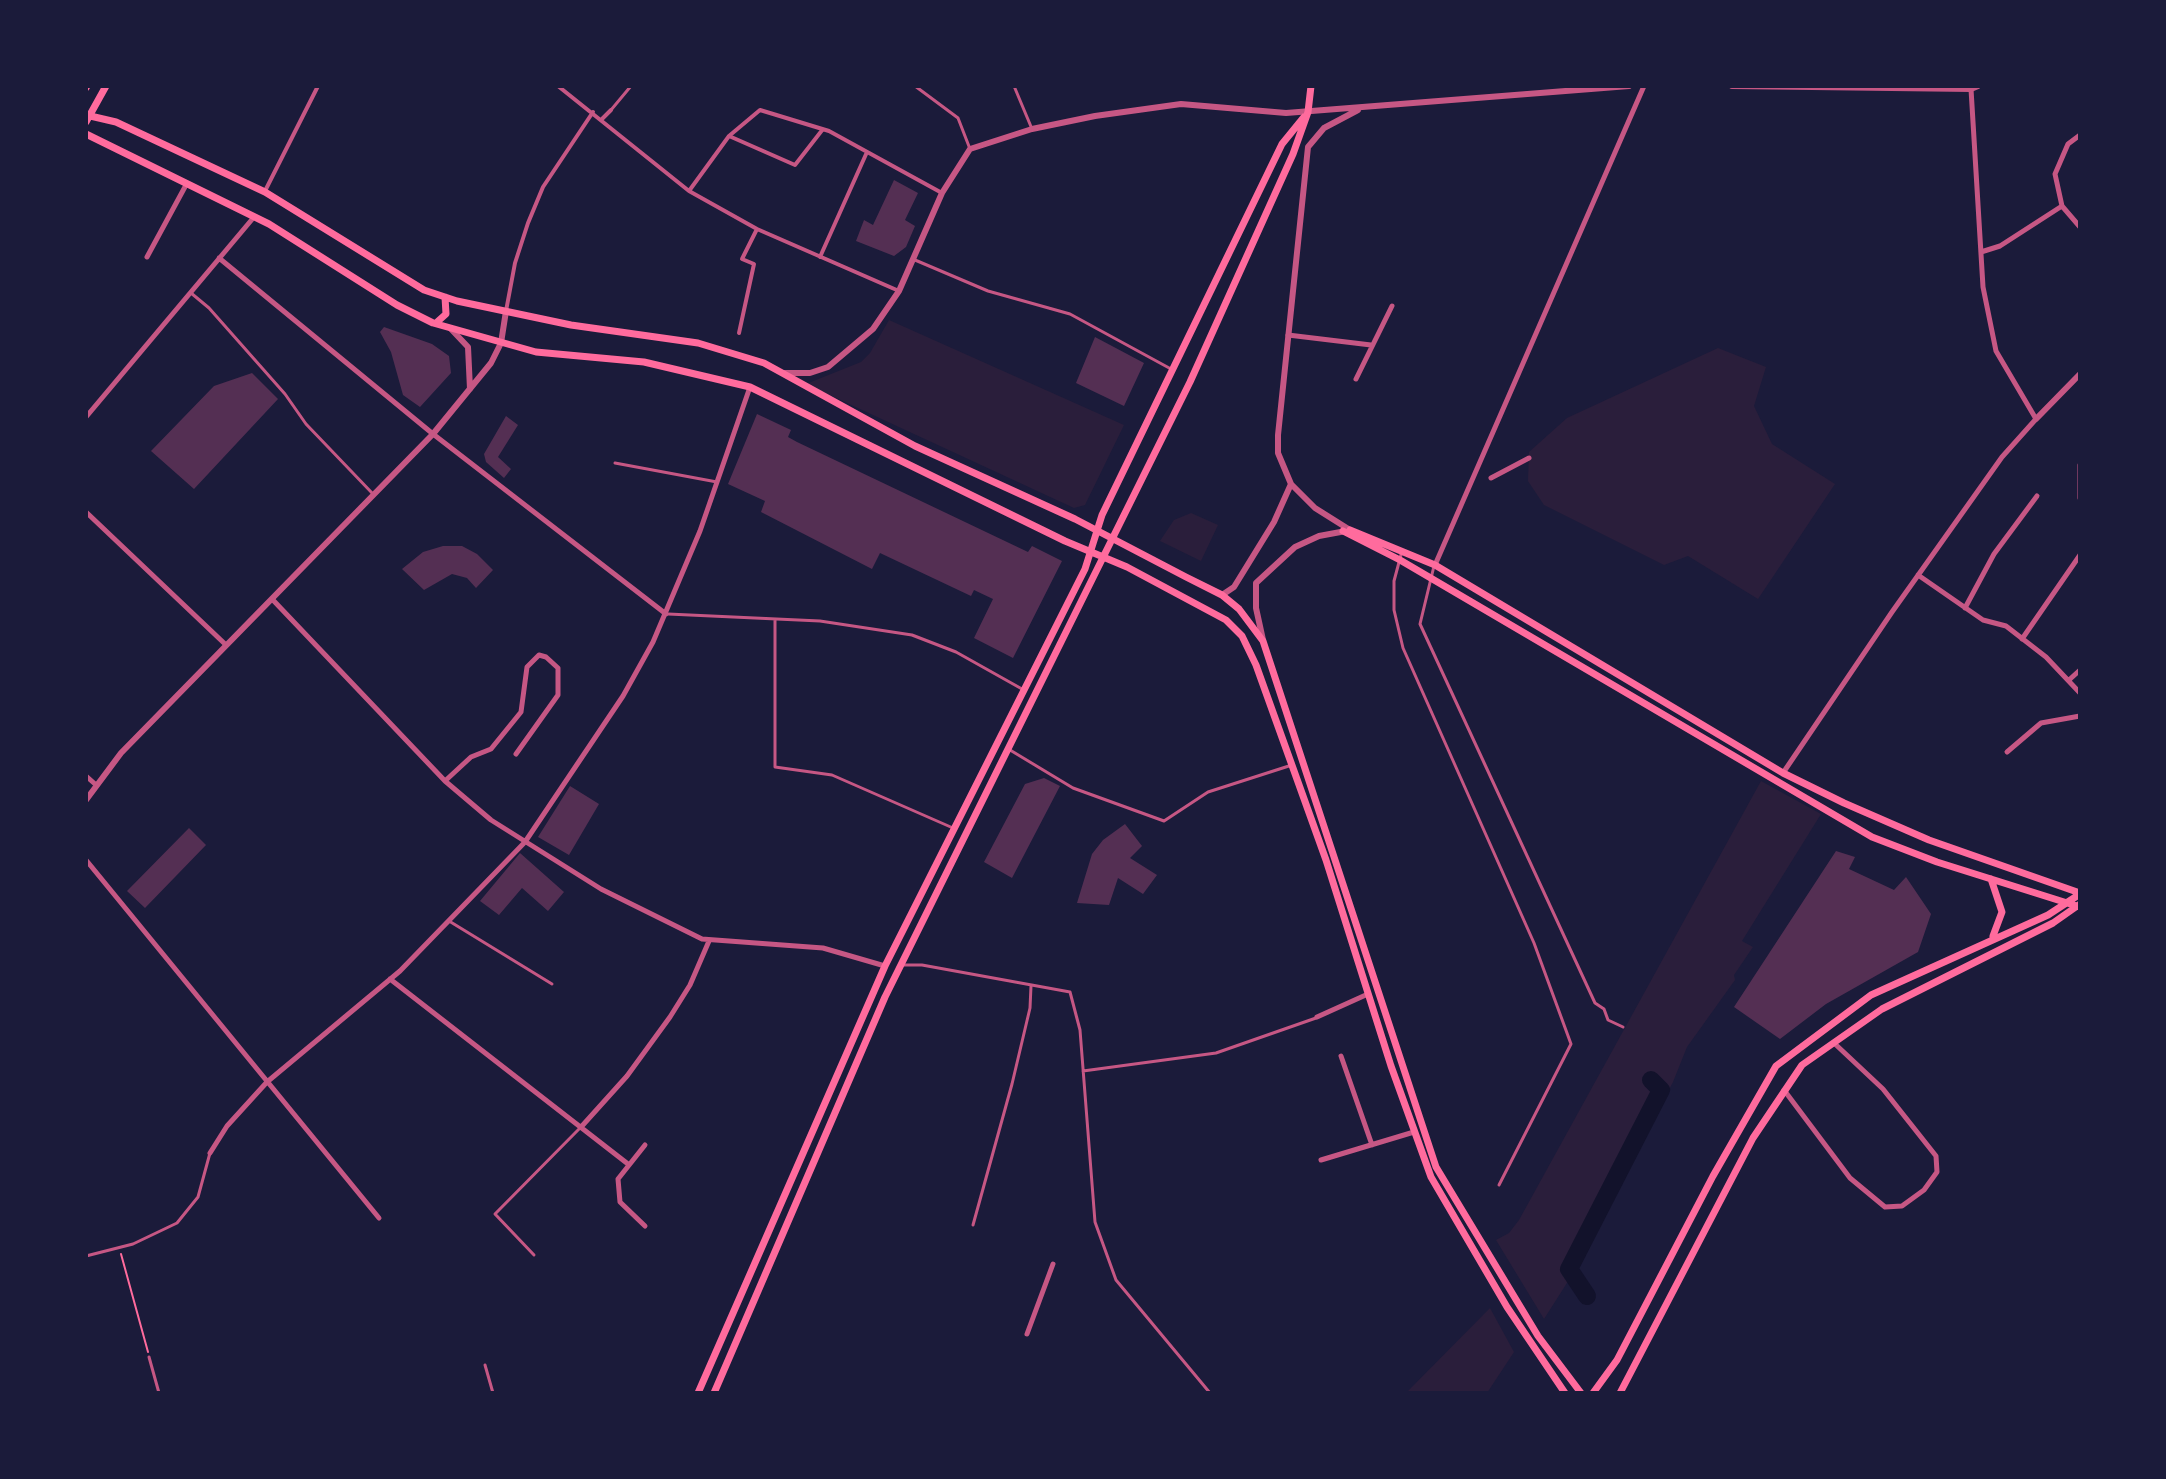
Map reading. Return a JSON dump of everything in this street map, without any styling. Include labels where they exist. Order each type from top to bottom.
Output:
[{"type":"main road","points":[[106,86],[87,118],[116,122],[265,192],[424,290],[571,325],[698,343],[732,351],[783,373],[915,446],[1113,539],[1222,595],[1239,609],[1263,641],[1436,1167],[1538,1336],[1581,1393]]},
{"type":"main road","points":[[714,1393],[900,965],[1190,382],[1293,154],[1308,112],[1311,86]]},
{"type":"main road","points":[[698,1393],[885,966],[1085,569],[1097,531],[1171,369],[1282,144],[1308,112]]},
{"type":"main road","points":[[86,134],[254,217],[397,305],[433,323],[536,352],[644,362],[750,387],[1209,609],[1242,636],[1292,765],[1431,1177],[1476,1256],[1565,1393]]},
{"type":"main road","points":[[433,323],[442,321],[446,314],[445,297]]},
{"type":"main road","points":[[1346,531],[1403,549],[1435,565],[1783,773],[1929,840],[2080,893],[2077,905],[2053,923],[1882,1009],[1802,1065],[1753,1138],[1620,1393]]},
{"type":"main road","points":[[1346,531],[1872,837],[2077,905]]},
{"type":"main road","points":[[1991,879],[2002,912],[1993,937]]},
{"type":"main road","points":[[1593,1393],[1617,1360],[1713,1176],[1776,1066],[1871,995],[1993,937],[2077,905]]},
{"type":"street","points":[[265,192],[318,86]]},
{"type":"street","points":[[558,86],[689,191],[757,229],[899,291]]},
{"type":"street","points":[[783,373],[810,373],[844,357],[873,329],[899,291],[942,193],[970,149],[1032,129],[1181,104],[1308,112],[1629,86]]},
{"type":"street","points":[[1435,565],[1644,86]]},
{"type":"street","points":[[1732,86],[1974,88],[1983,287],[1996,351],[2036,419]]},
{"type":"street","points":[[1346,531],[1315,508],[1291,484],[1278,453],[1308,147],[1324,128],[1363,107]]},
{"type":"street","points":[[602,119],[611,110]]},
{"type":"street","points":[[689,191],[729,136],[760,110],[823,129],[942,193]]},
{"type":"street","points":[[86,800],[95,784],[225,644],[375,497],[470,389],[501,343],[515,263],[543,187],[593,112]]},
{"type":"street","points":[[729,136],[795,165],[823,129]]},
{"type":"street","points":[[2080,135],[2068,144],[2055,174],[2062,206],[2080,227]]},
{"type":"street","points":[[820,257],[867,152]]},
{"type":"street","points":[[147,257],[186,185]]},
{"type":"street","points":[[1981,252],[2000,246],[2062,206]]},
{"type":"street","points":[[86,417],[254,217]]},
{"type":"street","points":[[739,333],[754,264],[742,259],[757,229]]},
{"type":"street","points":[[219,258],[433,434],[666,614]]},
{"type":"street","points":[[1356,379],[1392,306]]},
{"type":"street","points":[[451,329],[468,347],[470,389]]},
{"type":"street","points":[[1288,335],[1371,345]]},
{"type":"street","points":[[1783,773],[2002,457],[2080,374]]},
{"type":"street","points":[[210,1153],[227,1126],[267,1082],[390,979],[525,842],[623,696],[666,614],[750,387]]},
{"type":"street","points":[[1491,478],[1529,458]]},
{"type":"street","points":[[2080,465],[2080,498]]},
{"type":"street","points":[[1222,595],[1234,587],[1272,525],[1291,484]]},
{"type":"street","points":[[1965,608],[1994,554],[2037,496]]},
{"type":"street","points":[[86,512],[225,644]]},
{"type":"street","points":[[1263,641],[1256,608],[1256,583],[1295,547],[1319,536],[1346,531]]},
{"type":"street","points":[[2022,639],[2080,555]]},
{"type":"street","points":[[1918,575],[1983,620],[2006,626],[2080,693]]},
{"type":"street","points":[[272,599],[445,781],[491,820],[601,889],[709,941],[823,948],[885,966]]},
{"type":"street","points":[[445,781],[471,757],[491,749],[521,712],[527,667],[539,655],[558,668],[558,695],[516,754]]},
{"type":"street","points":[[2069,680],[2080,670]]},
{"type":"street","points":[[2007,752],[2041,723],[2080,716]]},
{"type":"street","points":[[86,776],[95,784]]},
{"type":"street","points":[[86,860],[379,1218]]},
{"type":"street","points":[[582,1126],[627,1076],[670,1017],[690,985],[709,941]]},
{"type":"street","points":[[390,979],[628,1164]]},
{"type":"street","points":[[1317,1017],[1368,994]]},
{"type":"street","points":[[1783,1089],[1850,1178],[1885,1207],[1902,1206],[1924,1190],[1937,1172],[1936,1156],[1883,1089],[1834,1043]]},
{"type":"street","points":[[1341,1056],[1372,1145]]},
{"type":"street","points":[[1321,1160],[1414,1132]]},
{"type":"street","points":[[645,1145],[618,1179],[620,1202],[645,1226]]},
{"type":"street","points":[[1027,1334],[1053,1264]]},
{"type":"lane","points":[[611,110],[631,86]]},
{"type":"lane","points":[[915,86],[932,95],[958,118],[970,149]]},
{"type":"lane","points":[[1014,86],[1032,129]]},
{"type":"lane","points":[[912,258],[945,276],[1070,314],[1171,369]]},
{"type":"lane","points":[[191,293],[216,315],[285,394],[306,424],[375,497]]},
{"type":"lane","points":[[615,463],[717,482]]},
{"type":"lane","points":[[1403,549],[1394,581],[1394,610],[1403,648],[1534,943],[1571,1044],[1499,1185]]},
{"type":"lane","points":[[1435,565],[1420,624],[1595,1003],[1604,1009],[1608,1020],[1623,1027]]},
{"type":"lane","points":[[666,614],[820,621],[912,635],[956,652],[1022,689]]},
{"type":"lane","points":[[775,619],[775,767],[832,775],[953,828]]},
{"type":"lane","points":[[1008,748],[1073,788],[1164,821],[1208,792],[1292,765]]},
{"type":"lane","points":[[449,921],[552,984]]},
{"type":"lane","points":[[900,965],[922,965],[1070,992],[1080,1030],[1095,1222],[1116,1280],[1210,1393]]},
{"type":"lane","points":[[973,1225],[1016,1069],[1030,1008],[1031,986]]},
{"type":"lane","points":[[1083,1071],[1216,1053],[1317,1017]]},
{"type":"lane","points":[[534,1255],[495,1214],[582,1126]]},
{"type":"lane","points":[[86,1256],[119,1249],[177,1223],[198,1197],[210,1153]]},
{"type":"lane","points":[[149,1357],[159,1393]]},
{"type":"lane","points":[[485,1365],[493,1393]]},
{"type":"path","points":[[119,1249],[149,1357]]},
{"type":"shaded area","points":[[889,320],[1124,425],[1085,505],[1074,508],[806,384],[861,362],[870,353]]},
{"type":"shaded area","points":[[1718,348],[1766,367],[1754,406],[1772,444],[1835,484],[1758,599],[1688,556],[1664,565],[1544,505],[1528,481],[1529,452],[1567,418]]},
{"type":"shaded area","points":[[1191,513],[1218,525],[1201,561],[1160,541],[1174,520]]},
{"type":"shaded area","points":[[1761,781],[1821,814],[1742,941],[1753,947],[1734,975],[1735,980],[1687,1047],[1673,1082],[1572,1275],[1544,1319],[1496,1240],[1509,1233],[1519,1220]]},
{"type":"shaded area","points":[[1490,1308],[1514,1352],[1487,1393],[1406,1393]]},
{"type":"building","points":[[894,180],[918,193],[905,220],[915,226],[906,247],[894,256],[856,241],[864,220],[873,225]]},
{"type":"building","points":[[384,327],[432,344],[449,356],[451,373],[420,407],[403,395],[391,352],[380,332]]},
{"type":"building","points":[[1095,337],[1144,363],[1124,406],[1076,383]]},
{"type":"building","points":[[252,373],[278,399],[194,489],[151,451],[214,386]]},
{"type":"building","points":[[757,414],[791,430],[788,437],[797,442],[1028,552],[1032,546],[1062,561],[1013,658],[974,638],[993,599],[974,590],[971,596],[880,553],[872,569],[761,512],[765,501],[728,484]]},
{"type":"building","points":[[506,416],[518,425],[498,457],[511,469],[504,478],[486,462],[484,454]]},
{"type":"building","points":[[443,546],[462,546],[477,554],[493,570],[476,588],[467,578],[452,574],[424,590],[402,569],[423,552]]},
{"type":"building","points":[[1044,778],[1060,786],[1012,878],[984,862],[1025,784]]},
{"type":"building","points":[[570,786],[599,804],[569,855],[538,837]]},
{"type":"building","points":[[1125,824],[1142,846],[1130,858],[1157,875],[1143,894],[1118,878],[1109,905],[1077,903],[1092,854],[1103,840]]},
{"type":"building","points":[[189,828],[206,845],[145,908],[127,891]]},
{"type":"building","points":[[1836,851],[1855,857],[1849,869],[1894,890],[1906,877],[1931,914],[1918,952],[1826,1004],[1780,1039],[1734,1007]]},
{"type":"building","points":[[520,853],[564,892],[548,911],[522,888],[499,915],[480,901]]},
{"type":"waterway","points":[[1587,1296],[1569,1269],[1661,1090],[1651,1080]]}]
